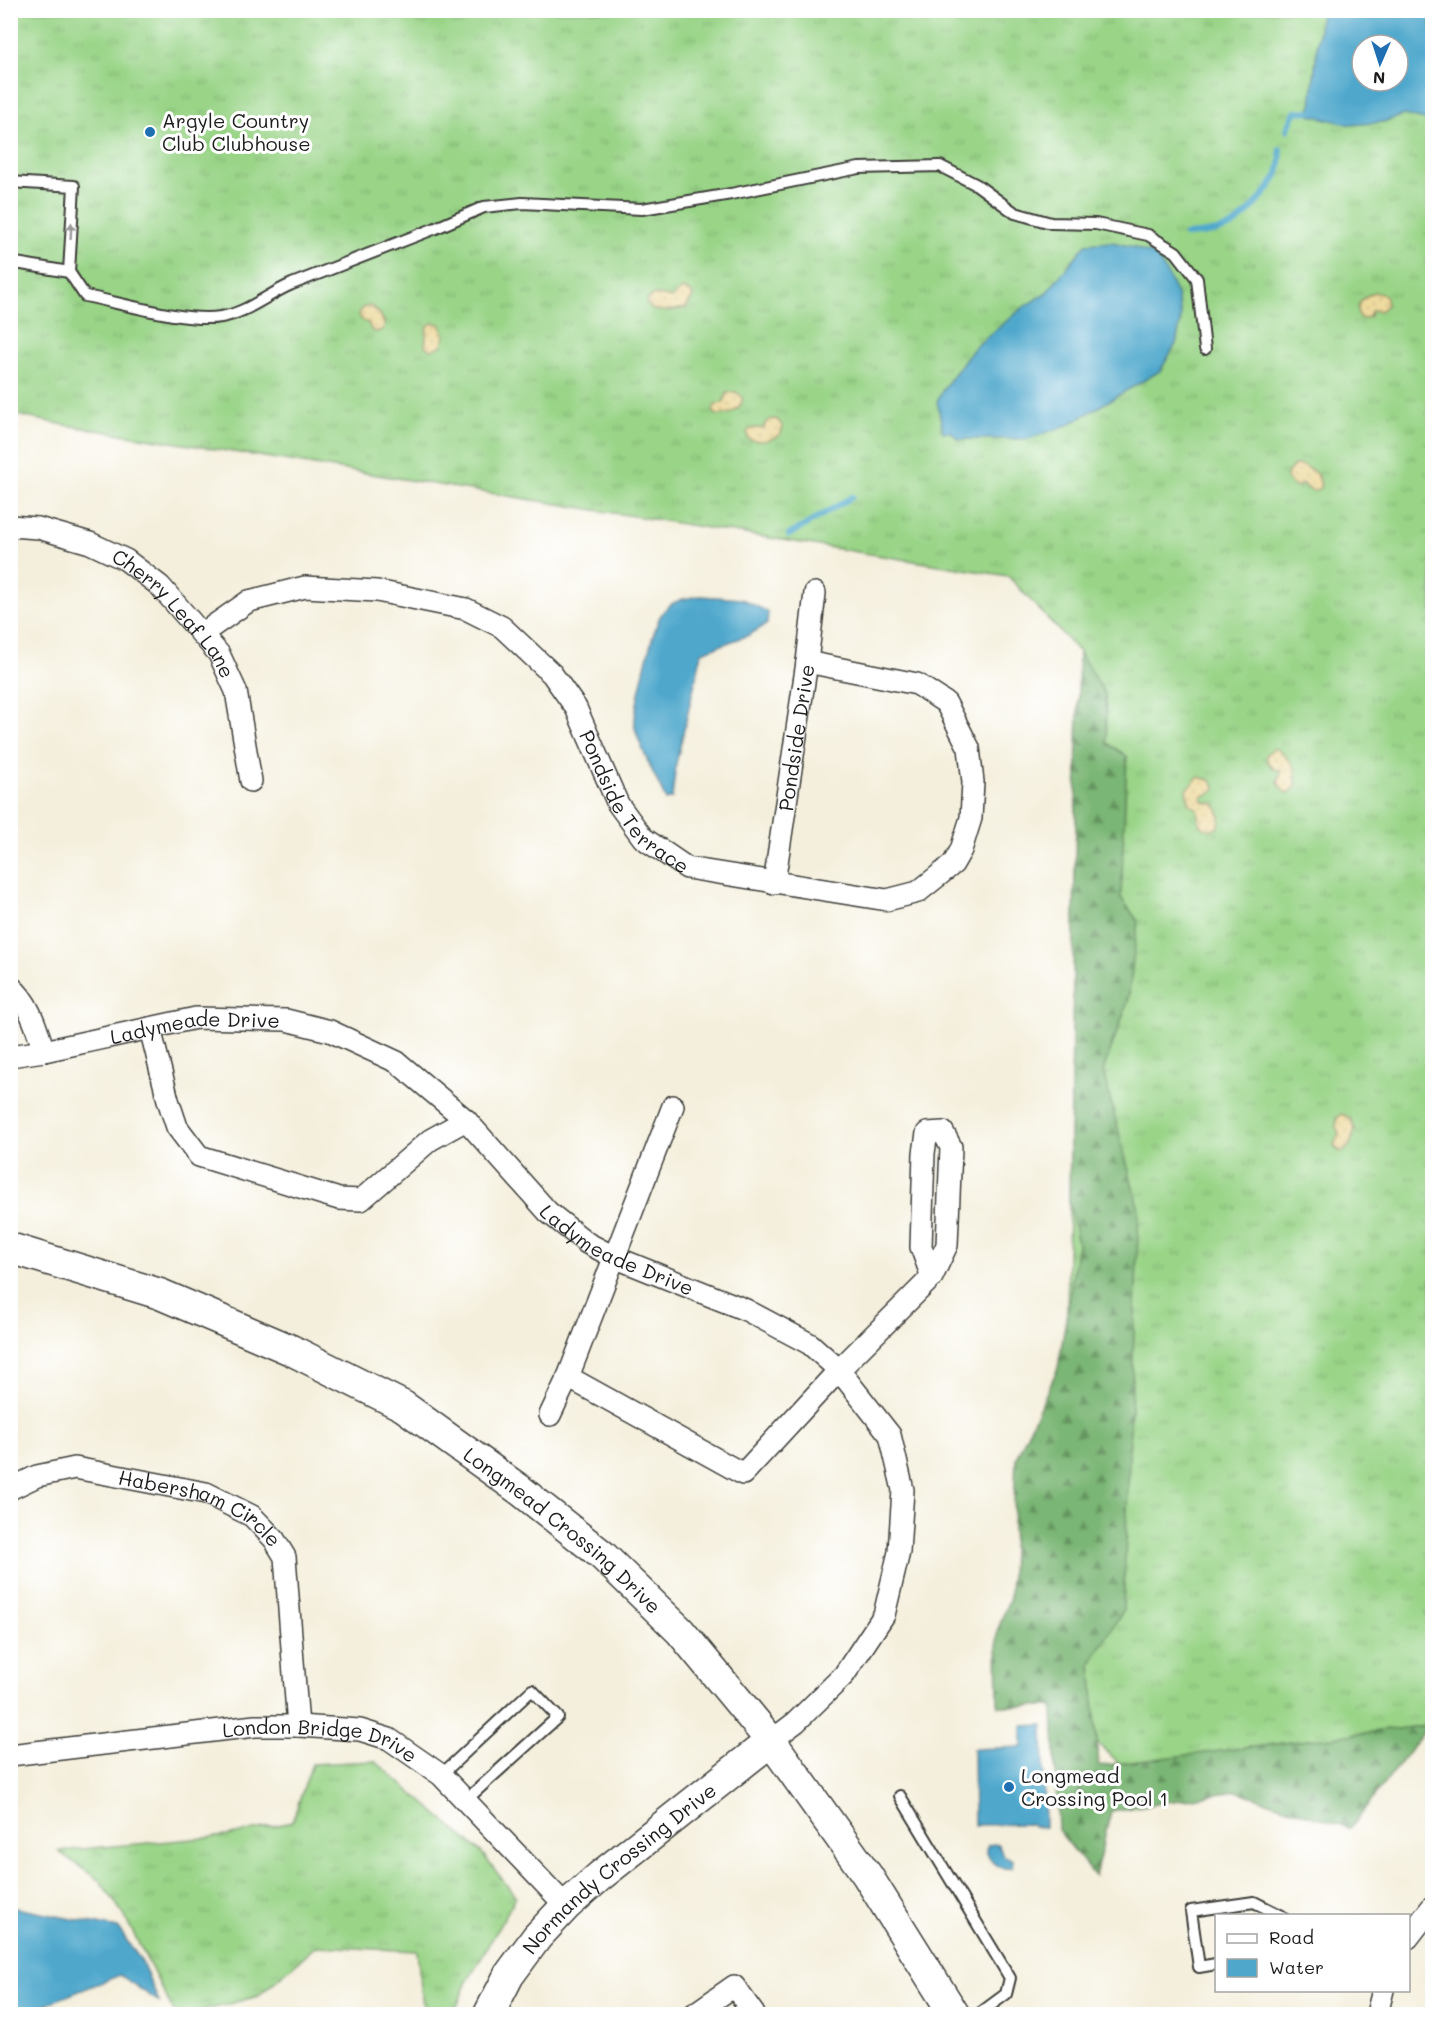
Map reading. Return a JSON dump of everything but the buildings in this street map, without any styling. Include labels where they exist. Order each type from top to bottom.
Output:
[{"type":"street","name":"Cherry Leaf Lane","points":[[10,526],[38,528],[90,543],[126,560],[160,586],[219,654],[237,691],[251,781]]},
{"type":"street","name":"Pondside Terrace","points":[[203,633],[249,602],[305,587],[377,591],[466,609],[502,627],[552,674],[576,708],[618,804],[644,838],[687,868],[886,900],[918,892],[953,864],[962,850],[971,818],[973,782],[969,748],[946,703],[917,684],[807,662]]},
{"type":"street","name":"Pondside Drive","points":[[774,883],[815,593]]},
{"type":"street","points":[[10,986],[32,1014],[44,1051]]},
{"type":"street","name":"Ladymeade Drive","points":[[10,1056],[44,1051],[196,1018],[286,1020],[330,1031],[397,1062],[466,1120],[548,1212],[587,1243],[614,1257],[746,1310],[810,1344],[839,1370],[890,1435],[903,1490],[899,1552],[884,1615],[850,1667],[796,1722],[771,1741]]},
{"type":"street","points":[[150,1028],[177,1127],[199,1156],[339,1198],[361,1200],[430,1140],[466,1120]]},
{"type":"street","points":[[550,1415],[568,1377],[673,1106]]},
{"type":"street","points":[[568,1377],[743,1474],[839,1370],[932,1277],[947,1245],[951,1147],[943,1132],[927,1133],[924,1153],[921,1247],[932,1277]]},
{"type":"street","name":"Longmead Crossing Drive","points":[[10,1248],[160,1294],[291,1350],[402,1406],[520,1490],[602,1555],[680,1631],[771,1741],[867,1875],[954,2014]]},
{"type":"street","name":"Habersham Circle","points":[[10,1490],[37,1476],[75,1468],[206,1492],[252,1516],[274,1539],[285,1557],[298,1726]]},
{"type":"street","name":"London Bridge Drive","points":[[10,1755],[255,1726],[360,1730],[389,1739],[441,1774],[566,1906]]},
{"type":"street","name":"Normandy Crossing Drive","points":[[489,2014],[509,1975],[537,1937],[566,1906],[600,1876],[771,1741]]},
{"type":"street","points":[[1410,1936],[1431,1912]]},
{"type":"street","points":[[694,2014],[734,1986],[754,2014]]},
{"type":"street","points":[[1377,2014],[1382,1992]]},
{"type":"lane","points":[[10,182],[74,186],[69,272],[85,296],[186,317],[221,317],[248,308],[292,284],[484,207],[522,203],[642,209],[859,168],[940,166],[977,185],[1015,213],[1051,223],[1096,225],[1148,235],[1176,252],[1197,279],[1204,349]]},
{"type":"lane","points":[[10,262],[69,272]]},
{"type":"lane","points":[[441,1774],[532,1690],[558,1717],[466,1800]]},
{"type":"lane","points":[[900,1796],[1010,1978],[1006,1994],[979,2014]]},
{"type":"lane","points":[[1215,1964],[1199,1966],[1191,1911],[1254,1902],[1278,1914]]},
{"type":"green space","points":[[10,11],[1432,11],[1432,1724],[1129,1772],[1060,1709],[1079,652],[1008,576],[65,425],[11,414]]},
{"type":"green space","points":[[1079,652],[1105,694],[1107,743],[1127,756],[1121,898],[1138,921],[1128,1002],[1103,1071],[1139,1210],[1123,1611],[1091,1663],[1099,1766],[1429,1725],[1350,1828],[1236,1791],[1111,1811],[1095,1876],[1058,1830],[1053,1706],[998,1706],[997,1632],[1010,1597],[1016,1458],[1058,1368],[1078,1244],[1069,1201]]},
{"type":"green space","points":[[375,1761],[482,1853],[516,1897],[466,1984],[454,2014],[424,2014],[417,1951],[316,1946],[258,1996],[192,2014],[175,2014],[124,1915],[100,1881],[58,1851],[227,1836],[292,1822],[312,1764]]},
{"type":"sand","points":[[682,289],[691,292],[693,296],[686,308],[668,311],[653,310],[646,303],[654,295],[672,298]]},
{"type":"sand","points":[[1374,292],[1385,295],[1387,305],[1380,311],[1372,310],[1369,317],[1361,319],[1358,315],[1359,304]]},
{"type":"sand","points":[[370,306],[382,318],[384,328],[379,331],[371,330],[369,324],[359,315],[362,308]]},
{"type":"sand","points":[[432,323],[440,324],[445,336],[441,346],[431,350],[425,346],[427,327]]},
{"type":"sand","points":[[736,392],[742,397],[740,405],[730,413],[717,415],[713,411],[715,405],[724,402],[727,393]]},
{"type":"sand","points":[[778,420],[783,427],[780,435],[764,441],[748,438],[747,432],[750,429],[763,429],[767,421]]},
{"type":"sand","points":[[1295,465],[1304,466],[1317,475],[1320,483],[1318,490],[1313,491],[1303,484],[1297,487],[1292,485],[1287,478],[1288,472]]},
{"type":"sand","points":[[1277,749],[1287,757],[1295,769],[1296,787],[1289,793],[1283,791],[1278,782],[1281,770],[1274,769],[1267,761],[1267,754]]},
{"type":"sand","points":[[1198,777],[1210,780],[1215,786],[1214,791],[1201,797],[1204,802],[1215,804],[1217,807],[1220,819],[1217,828],[1203,827],[1199,822],[1197,809],[1190,804],[1186,791]]},
{"type":"sand","points":[[1342,1114],[1350,1118],[1355,1129],[1350,1145],[1343,1152],[1334,1145],[1339,1133],[1336,1127],[1337,1118]]},
{"type":"water","points":[[1321,11],[1432,11],[1432,122],[1405,115],[1383,122],[1351,125],[1310,115]]},
{"type":"water","points":[[1112,242],[1134,247],[1156,256],[1177,295],[1181,316],[1176,344],[1160,371],[1068,425],[1028,439],[958,439],[952,432],[943,432],[937,401],[975,347],[1025,306],[1047,292],[1086,244]]},
{"type":"water","points":[[701,596],[742,599],[768,612],[767,624],[749,635],[702,652],[676,764],[672,798],[666,800],[637,736],[635,720],[637,706],[648,653],[661,615],[673,603]]},
{"type":"water","name":"Longmead Crossing Pool 1","points":[[1043,1725],[1045,1827],[1033,1827],[1032,1824],[974,1825],[973,1749],[1022,1747],[1022,1726]]},
{"type":"water","points":[[988,1845],[998,1845],[1003,1855],[1013,1860],[1012,1867],[999,1867],[992,1861],[986,1849]]},
{"type":"water","points":[[11,1907],[118,1928],[142,1962],[159,2002],[120,1975],[21,2014],[11,2014]]},
{"type":"waterway","points":[[1287,130],[1295,112],[1311,111]]},
{"type":"waterway","points":[[1185,235],[1203,234],[1237,223],[1258,202],[1275,179],[1280,167],[1280,149]]},
{"type":"waterway","points":[[789,535],[852,497]]},
{"type":"place","name":"Argyle Country Club Clubhouse","points":[[150,132]]},
{"type":"place","name":"Longmead Crossing Pool 1","points":[[1009,1787]]}]
